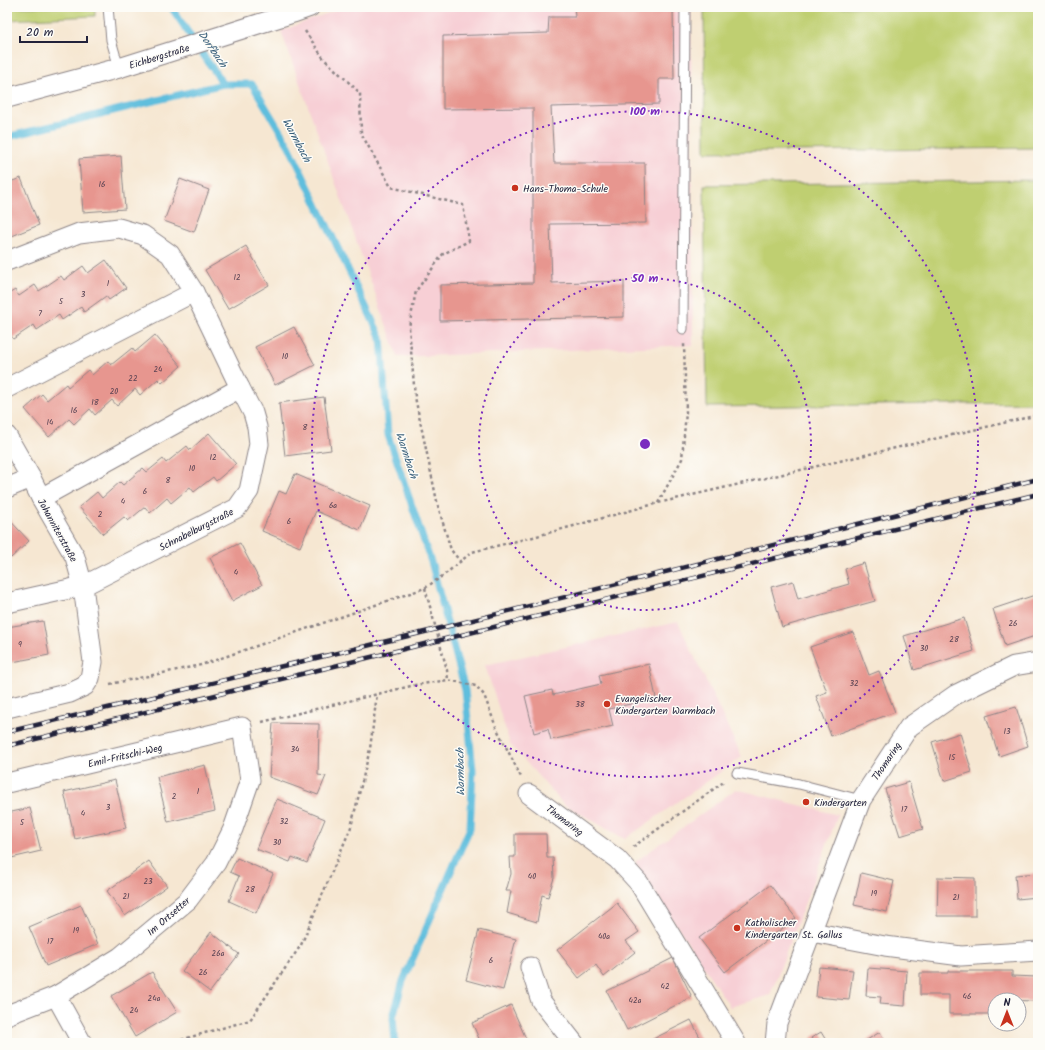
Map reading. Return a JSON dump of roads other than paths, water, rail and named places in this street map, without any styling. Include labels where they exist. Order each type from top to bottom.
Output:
[{"type":"street","name":"Eichbergstraße","points":[[7,98],[119,68],[301,10]]},
{"type":"street","name":"Schnabelburgstraße","points":[[7,261],[79,233],[119,228],[144,235],[170,254],[194,292],[253,413],[257,427],[259,444],[249,492],[237,508],[83,586],[7,603]]},
{"type":"street","points":[[7,388],[194,292]]},
{"type":"street","points":[[41,498],[240,388]]},
{"type":"street","name":"Johanniterstraße","points":[[7,436],[75,557],[83,586],[93,662],[90,678],[85,686],[70,693],[7,708]]},
{"type":"street","points":[[7,488],[31,478]]},
{"type":"street","name":"Thomaring","points":[[775,1043],[777,1023],[861,800],[908,727],[955,695],[1014,666],[1038,662]]},
{"type":"street","name":"Emil-Fritschi-Weg","points":[[7,783],[242,727]]},
{"type":"street","name":"Im Ortsetter","points":[[7,1015],[56,996],[120,957],[188,900],[216,863],[233,830],[250,780],[242,727]]},
{"type":"street","name":"Thomaring","points":[[529,794],[617,859],[639,883],[736,1043]]},
{"type":"street","points":[[812,932],[885,946],[961,956],[1038,951]]},
{"type":"street","points":[[530,967],[541,1001],[574,1043]]},
{"type":"street","points":[[56,996],[82,1043]]},
{"type":"lane","points":[[108,7],[111,40],[119,68]]},
{"type":"lane","points":[[683,329],[685,7]]},
{"type":"lane","points":[[736,772],[861,800]]},
{"type":"waterway","name":"Dorfbach","points":[[171,7],[223,84]]},
{"type":"waterway","name":"Warmbach","points":[[7,137],[223,84],[252,84],[289,146],[381,338],[388,435],[432,565],[465,690],[473,770],[470,828],[403,981],[393,1017],[395,1043]]},
{"type":"railway","points":[[7,732],[429,631],[1038,479]]},
{"type":"railway","points":[[7,746],[1038,494]]},
{"type":"place","name":"Hans-Thoma-Schule","points":[[515,188]]},
{"type":"place","name":"Evangelischer Kindergarten Warmbach","points":[[607,704]]},
{"type":"place","name":"Kindergarten","points":[[806,802]]},
{"type":"place","name":"Katholischer Kindergarten St. Gallus","points":[[737,928]]}]
